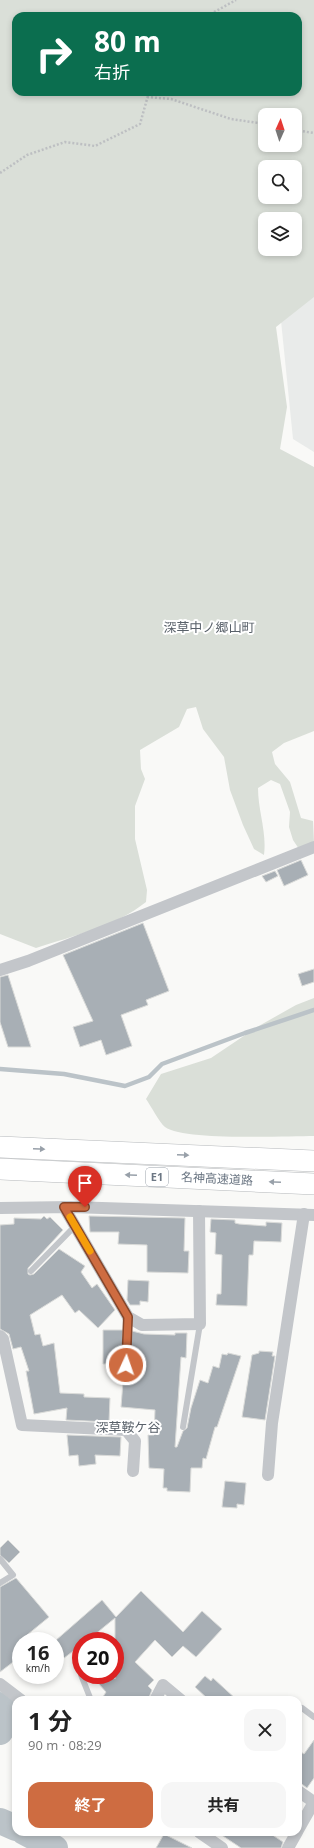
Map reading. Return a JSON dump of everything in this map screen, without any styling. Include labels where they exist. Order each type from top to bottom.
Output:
[{"type":"highway","name":"名神高速道路","points":[[0,1147],[314,1161]]},
{"type":"highway","name":"名神高速道路","points":[[0,1169],[314,1184]]},
{"type":"street","points":[[0,970],[42,955],[314,847]]},
{"type":"street","points":[[0,1208],[64,1207],[309,1214],[272,1423],[268,1475]]},
{"type":"street","points":[[64,1207],[128,1317],[142,1325],[200,1324],[199,1211]]},
{"type":"street","points":[[2,1344],[22,1425],[126,1430],[135,1441],[133,1471]]},
{"type":"street","points":[[0,1684],[16,1696]]},
{"type":"street","points":[[157,1696],[164,1685],[176,1696]]},
{"type":"street","points":[[302,1794],[314,1801],[302,1824]]},
{"type":"street","points":[[205,1836],[222,1848]]},
{"type":"street","points":[[288,1848],[295,1836]]},
{"type":"lane","points":[[31,1272],[75,1226]]},
{"type":"lane","points":[[126,1365],[128,1317]]},
{"type":"lane","points":[[183,1427],[200,1324]]},
{"type":"lane","points":[[0,1559],[13,1575],[0,1583]]},
{"type":"lane","points":[[84,1684],[89,1696]]},
{"type":"lane","points":[[302,1708],[314,1717]]},
{"type":"path","points":[[214,12],[236,0]]},
{"type":"path","points":[[0,174],[27,155],[65,142],[95,146],[140,124],[147,97],[171,99],[231,119],[258,123]]},
{"type":"path","points":[[302,131],[314,133]]},
{"type":"shaded area","points":[[0,0],[314,0],[314,297],[276,327],[287,407],[280,449],[314,467],[314,731],[284,743],[272,752],[275,764],[290,782],[301,818],[313,821],[314,843],[299,849],[293,840],[289,827],[290,812],[280,784],[271,780],[258,788],[265,846],[264,855],[254,849],[230,790],[224,757],[203,729],[196,707],[187,709],[179,727],[140,750],[141,769],[145,779],[135,806],[135,839],[147,890],[146,902],[121,918],[94,930],[36,948],[0,934]]},
{"type":"shaded area","points":[[314,249],[314,452],[293,439],[278,291]]},
{"type":"shaded area","points":[[314,998],[314,1136],[213,1136],[176,1131],[163,1125],[146,1099],[161,1074],[211,1058],[257,1027],[296,1005]]},
{"type":"building","points":[[301,860],[308,875],[284,886],[277,870]]},
{"type":"building","points":[[275,871],[278,876],[266,882],[262,876]]},
{"type":"building","points":[[143,923],[169,991],[146,1000],[148,1005],[121,1015],[132,1046],[106,1055],[101,1040],[80,1047],[73,1027],[93,1021],[63,955]]},
{"type":"building","points":[[314,969],[314,982],[302,986],[298,974]]},
{"type":"building","points":[[8,975],[31,1047],[8,1047],[0,1022],[0,977]]},
{"type":"building","points":[[44,1216],[47,1219],[50,1217],[63,1230],[28,1268],[28,1274],[34,1274],[59,1249],[85,1266],[81,1272],[92,1288],[97,1284],[115,1310],[98,1328],[79,1310],[75,1313],[62,1295],[30,1315],[35,1335],[40,1334],[43,1346],[54,1343],[60,1393],[84,1394],[84,1397],[110,1398],[109,1422],[66,1420],[67,1408],[34,1414],[26,1371],[29,1371],[21,1347],[13,1349],[9,1334],[0,1329],[0,1225],[14,1224],[14,1218],[41,1219]]},
{"type":"building","points":[[89,1216],[185,1218],[184,1251],[189,1251],[188,1273],[147,1272],[147,1245],[118,1244],[119,1232],[90,1232]]},
{"type":"building","points":[[211,1219],[235,1220],[235,1223],[239,1224],[266,1226],[266,1222],[282,1223],[281,1242],[254,1241],[253,1255],[249,1255],[247,1306],[216,1305],[217,1294],[221,1294],[222,1255],[215,1254],[216,1233],[210,1232]]},
{"type":"building","points":[[128,1280],[149,1281],[148,1302],[140,1301],[140,1305],[130,1305],[127,1300]]},
{"type":"building","points":[[103,1330],[123,1330],[122,1364],[103,1364]]},
{"type":"building","points":[[132,1331],[144,1334],[175,1335],[175,1333],[187,1333],[186,1358],[181,1357],[175,1447],[177,1447],[183,1431],[187,1428],[191,1408],[200,1380],[208,1383],[213,1366],[219,1368],[222,1354],[227,1355],[228,1353],[241,1356],[217,1427],[215,1427],[206,1459],[203,1458],[202,1468],[191,1468],[190,1492],[167,1491],[167,1488],[163,1488],[164,1469],[149,1468],[148,1435],[154,1435],[155,1410],[121,1407],[124,1369],[128,1369],[130,1365]]},
{"type":"building","points":[[259,1351],[273,1352],[272,1356],[275,1356],[265,1420],[242,1417],[252,1355],[259,1353]]},
{"type":"building","points":[[67,1435],[121,1437],[120,1456],[95,1455],[96,1464],[79,1466],[78,1455],[69,1456]]},
{"type":"building","points":[[225,1481],[246,1483],[244,1505],[237,1504],[237,1508],[222,1507]]},
{"type":"building","points":[[8,1540],[20,1552],[9,1563],[0,1555],[0,1548]]},
{"type":"building","points":[[16,1578],[49,1617],[31,1632],[12,1632],[12,1663],[0,1672],[0,1587]]},
{"type":"building","points":[[141,1591],[183,1632],[202,1611],[222,1629],[196,1657],[183,1646],[172,1657],[155,1640],[135,1662],[154,1680],[148,1686],[152,1690],[150,1696],[104,1696],[106,1692],[99,1684],[124,1684],[124,1632],[115,1632],[115,1618],[98,1632],[72,1632],[72,1652],[64,1658],[64,1633],[102,1600],[116,1617]]},
{"type":"building","points":[[205,1676],[211,1681],[213,1678],[233,1696],[205,1696],[195,1687]]},
{"type":"building","points":[[314,1740],[314,1778],[307,1788],[302,1784],[302,1753],[304,1754]]},
{"type":"building","points":[[163,1836],[168,1836],[192,1848],[156,1848]]},
{"type":"building","points":[[223,1836],[274,1836],[283,1842],[281,1848],[241,1848]]},
{"type":"waterway","points":[[0,1069],[64,1074],[125,1086],[149,1077],[162,1064],[245,1033],[314,1010]]},
{"type":"waterway","points":[[0,1705],[7,1711],[8,1720],[0,1732]]},
{"type":"waterway","points":[[0,1821],[12,1826]]},
{"type":"waterway","points":[[32,1836],[55,1848]]},
{"type":"slow traffic","points":[[70,1217],[90,1251]]},
{"type":"district","name":"深草中ノ郷山町","points":[[209,627]]},
{"type":"district","name":"深草鞍ケ谷","points":[[128,1427]]},
{"type":"route","points":[[85,1207],[64,1207],[128,1317],[126,1365]]}]
